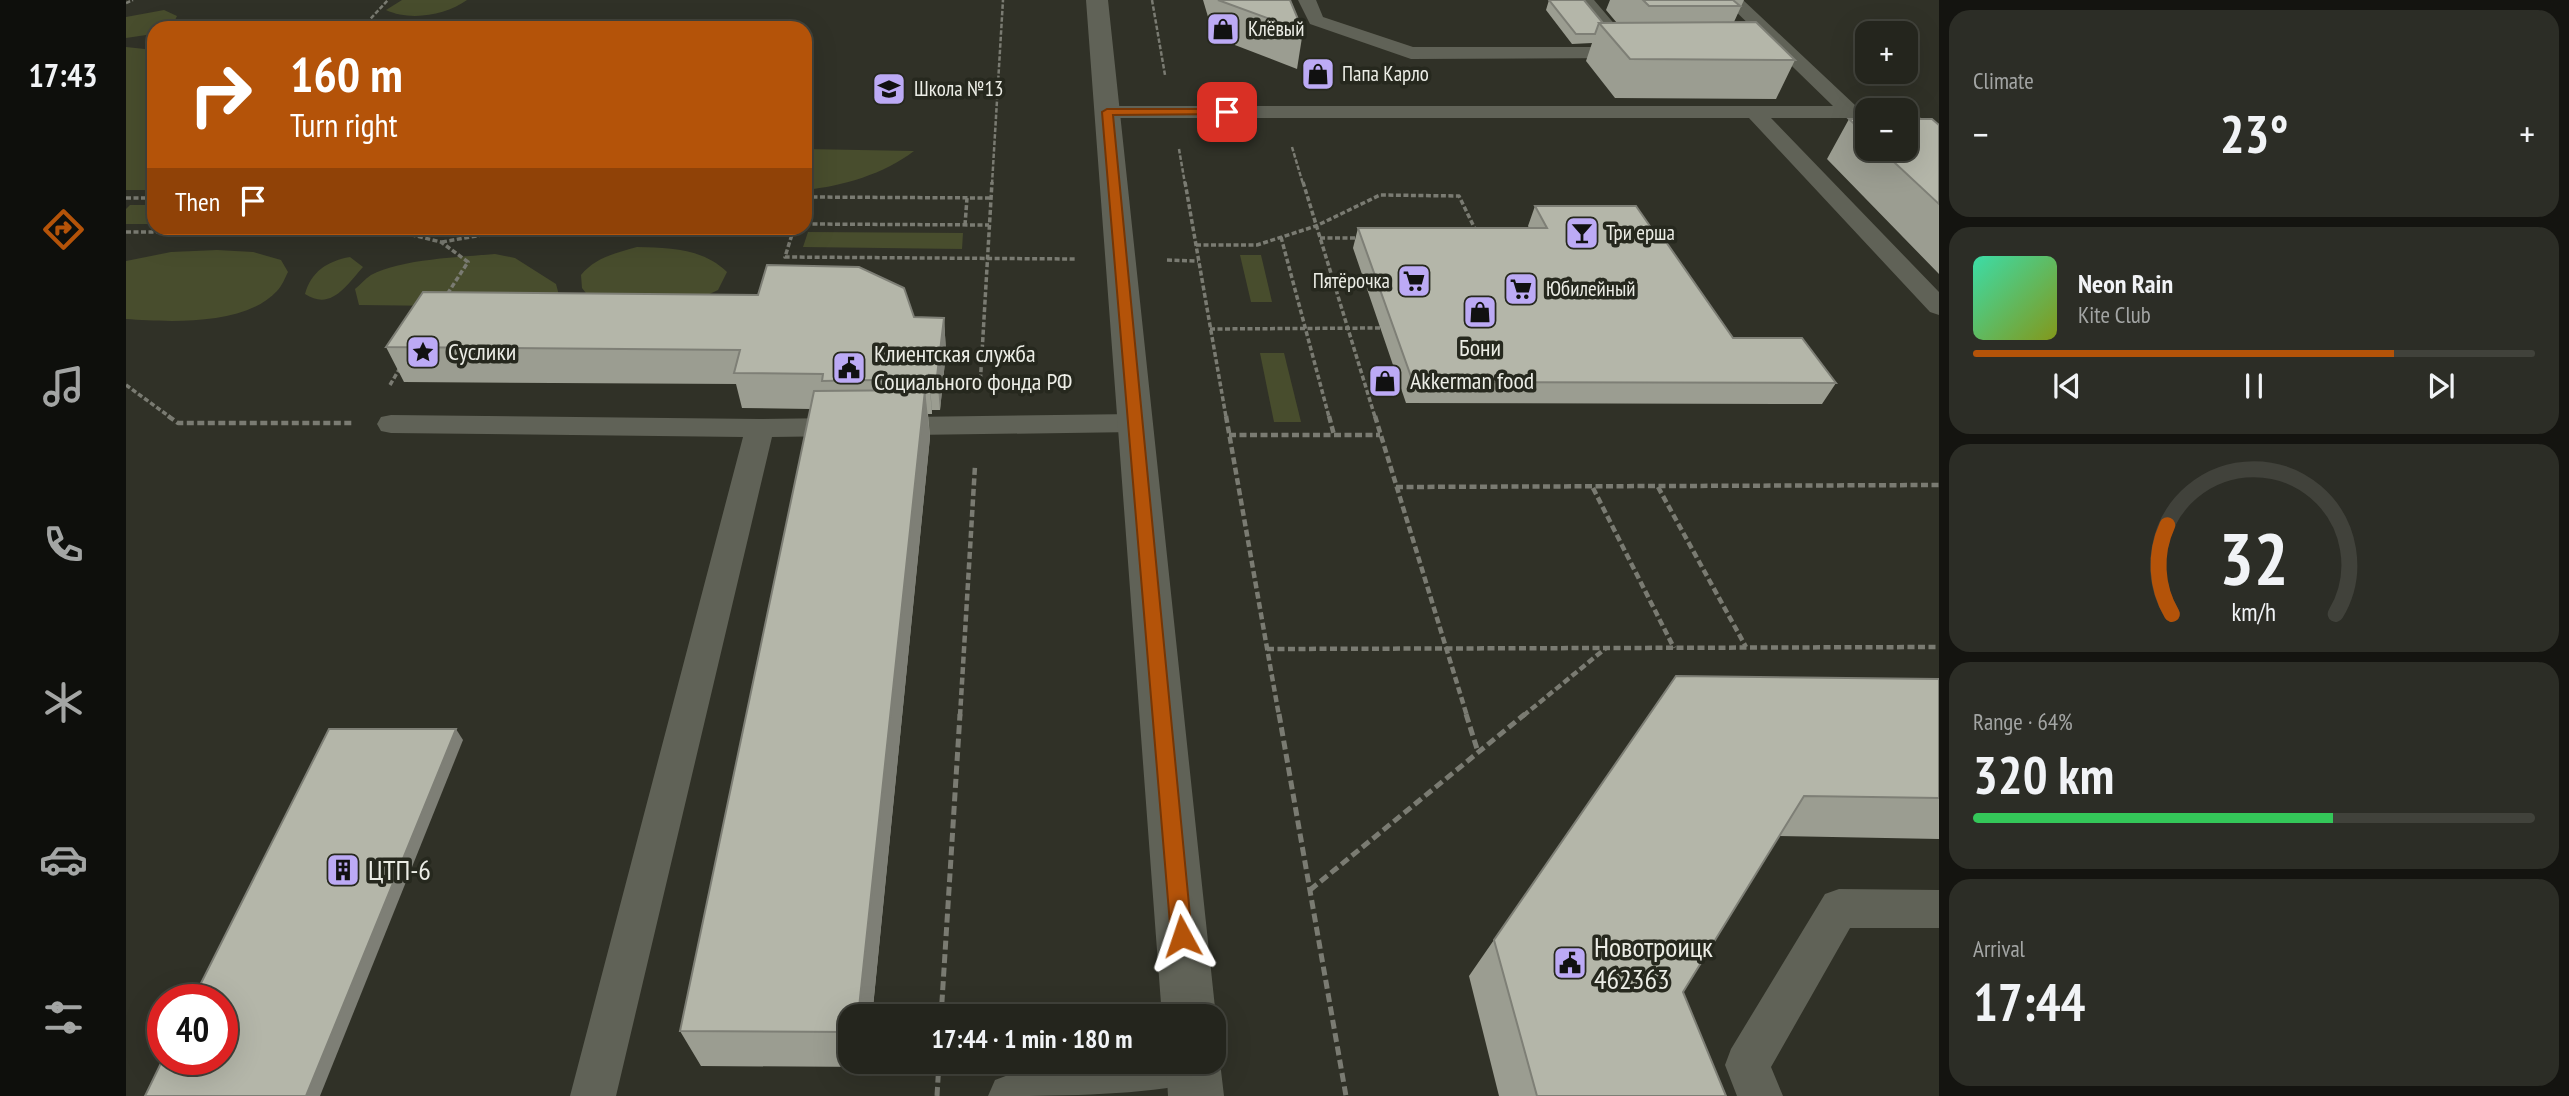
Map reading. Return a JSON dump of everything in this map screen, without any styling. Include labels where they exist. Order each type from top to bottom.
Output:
[{"type":"street","points":[[1097,0],[1188,1004]]},
{"type":"lane","points":[[1307,0],[1315,20],[1411,52],[1654,52]]},
{"type":"lane","points":[[1585,0],[1628,52]]},
{"type":"lane","points":[[1733,0],[1787,51],[1855,109]]},
{"type":"lane","points":[[1761,51],[1787,51]]},
{"type":"lane","points":[[1107,112],[1855,112]]},
{"type":"lane","points":[[1918,113],[1928,112]]},
{"type":"lane","points":[[1755,113],[1939,307]]},
{"type":"lane","points":[[1918,125],[1939,145]]},
{"type":"lane","points":[[378,424],[760,428],[1135,423]]},
{"type":"lane","points":[[593,1096],[760,428]]},
{"type":"lane","points":[[1760,1096],[1747,1065],[1839,908],[1939,909]]},
{"type":"lane","points":[[1011,1096],[1122,1074]]},
{"type":"path","points":[[126,3],[133,0]]},
{"type":"path","points":[[368,21],[388,0]]},
{"type":"path","points":[[942,1004],[1003,0]]},
{"type":"path","points":[[1152,0],[1346,1096]]},
{"type":"path","points":[[1282,112],[1478,752]]},
{"type":"path","points":[[1196,245],[1257,245],[1316,226],[1380,195],[1459,196],[1480,240]]},
{"type":"path","points":[[812,197],[991,198]]},
{"type":"path","points":[[126,198],[147,198]]},
{"type":"path","points":[[965,225],[967,198]]},
{"type":"path","points":[[812,223],[989,225]]},
{"type":"path","points":[[126,232],[147,232]]},
{"type":"path","points":[[412,235],[441,242],[468,262],[446,296]]},
{"type":"path","points":[[441,242],[481,235]]},
{"type":"path","points":[[792,235],[785,257],[987,259]]},
{"type":"path","points":[[1281,237],[1334,435]]},
{"type":"path","points":[[1320,238],[1373,239]]},
{"type":"path","points":[[1210,329],[1380,328]]},
{"type":"path","points":[[126,385],[178,423],[378,424],[402,366]]},
{"type":"path","points":[[1229,435],[1380,435]]},
{"type":"path","points":[[1396,488],[1939,485]]},
{"type":"path","points":[[1658,487],[1745,648]]},
{"type":"path","points":[[1593,488],[1674,648]]},
{"type":"path","points":[[1267,649],[1939,647]]},
{"type":"path","points":[[1310,890],[1606,648]]},
{"type":"path","points":[[937,1096],[938,1074]]},
{"type":"green space","points":[[402,0],[467,0],[448,10],[427,15],[405,15],[386,10]]},
{"type":"green space","points":[[164,10],[177,16],[174,21],[147,21],[147,35],[126,38],[126,17]]},
{"type":"green space","points":[[126,47],[147,49],[147,190],[126,190]]},
{"type":"green space","points":[[812,149],[914,151],[890,166],[862,178],[812,189]]},
{"type":"green space","points":[[130,205],[147,205],[147,224],[126,224],[126,209]]},
{"type":"green space","points":[[812,232],[963,233],[962,249],[803,247],[807,235],[812,235]]},
{"type":"green space","points":[[637,247],[673,249],[696,254],[727,272],[718,290],[695,301],[589,297],[582,288],[581,275],[607,256]]},
{"type":"green space","points":[[171,252],[253,252],[281,260],[288,272],[277,291],[246,311],[184,321],[126,319],[126,261]]},
{"type":"green space","points":[[495,254],[515,258],[556,284],[560,299],[539,307],[359,305],[355,289],[371,275],[383,270],[432,260]]},
{"type":"green space","points":[[1240,255],[1261,255],[1272,302],[1251,302]]},
{"type":"green space","points":[[350,257],[363,267],[337,294],[323,300],[305,294],[311,279],[321,269],[334,261]]},
{"type":"green space","points":[[1260,353],[1284,353],[1301,422],[1274,422]]},
{"type":"building","points":[[1218,0],[1290,0],[1303,31]]},
{"type":"building","points":[[1549,0],[1584,0],[1603,23],[1599,23],[1595,34],[1576,34]]},
{"type":"building","points":[[1643,0],[1733,0],[1740,6],[1649,6]]},
{"type":"building","points":[[1756,22],[1795,60],[1630,59],[1599,23]]},
{"type":"building","points":[[1918,119],[1932,119],[1939,125],[1939,204],[1893,161],[1918,161]]},
{"type":"building","name":"Юбилейный","points":[[1535,206],[1636,206],[1652,229],[1657,229],[1733,338],[1802,338],[1836,383],[1413,382],[1358,228],[1547,228]]},
{"type":"building","points":[[767,265],[859,267],[904,288],[914,317],[944,318],[937,376],[929,375],[929,379],[822,381],[823,374],[734,373],[740,350],[386,347],[423,292],[758,295]]},
{"type":"building","points":[[925,390],[859,1004],[838,1004],[838,1032],[680,1031],[814,391]]},
{"type":"building","points":[[1676,676],[1939,679],[1939,798],[1804,796],[1683,992],[1726,1096],[1537,1096],[1494,940]]},
{"type":"building","name":"ЦТП-6","points":[[329,729],[456,729],[306,1096],[145,1096],[155,1075],[238,1075],[238,984],[201,984]]},
{"type":"place","name":"Клёвый","points":[[1223,29]]},
{"type":"place","name":"Папа Карло","points":[[1318,74]]},
{"type":"place","name":"Школа №13","points":[[889,89]]},
{"type":"place","name":"Три ерша","points":[[1582,233]]},
{"type":"place","name":"Пятёрочка","points":[[1414,281]]},
{"type":"place","name":"Юбилейный","points":[[1521,289]]},
{"type":"place","name":"Бони","points":[[1480,312]]},
{"type":"place","name":"Суслики","points":[[423,352]]},
{"type":"place","name":"Клиентская служба Социального фонда РФ","points":[[849,368]]},
{"type":"place","name":"Akkerman food","points":[[1385,381]]},
{"type":"place","name":"ЦТП-6","points":[[343,870]]},
{"type":"place","name":"Новотроицк 462363","points":[[1570,963]]},
{"type":"route","points":[[1182,936],[1107,112],[1227,112]]}]
